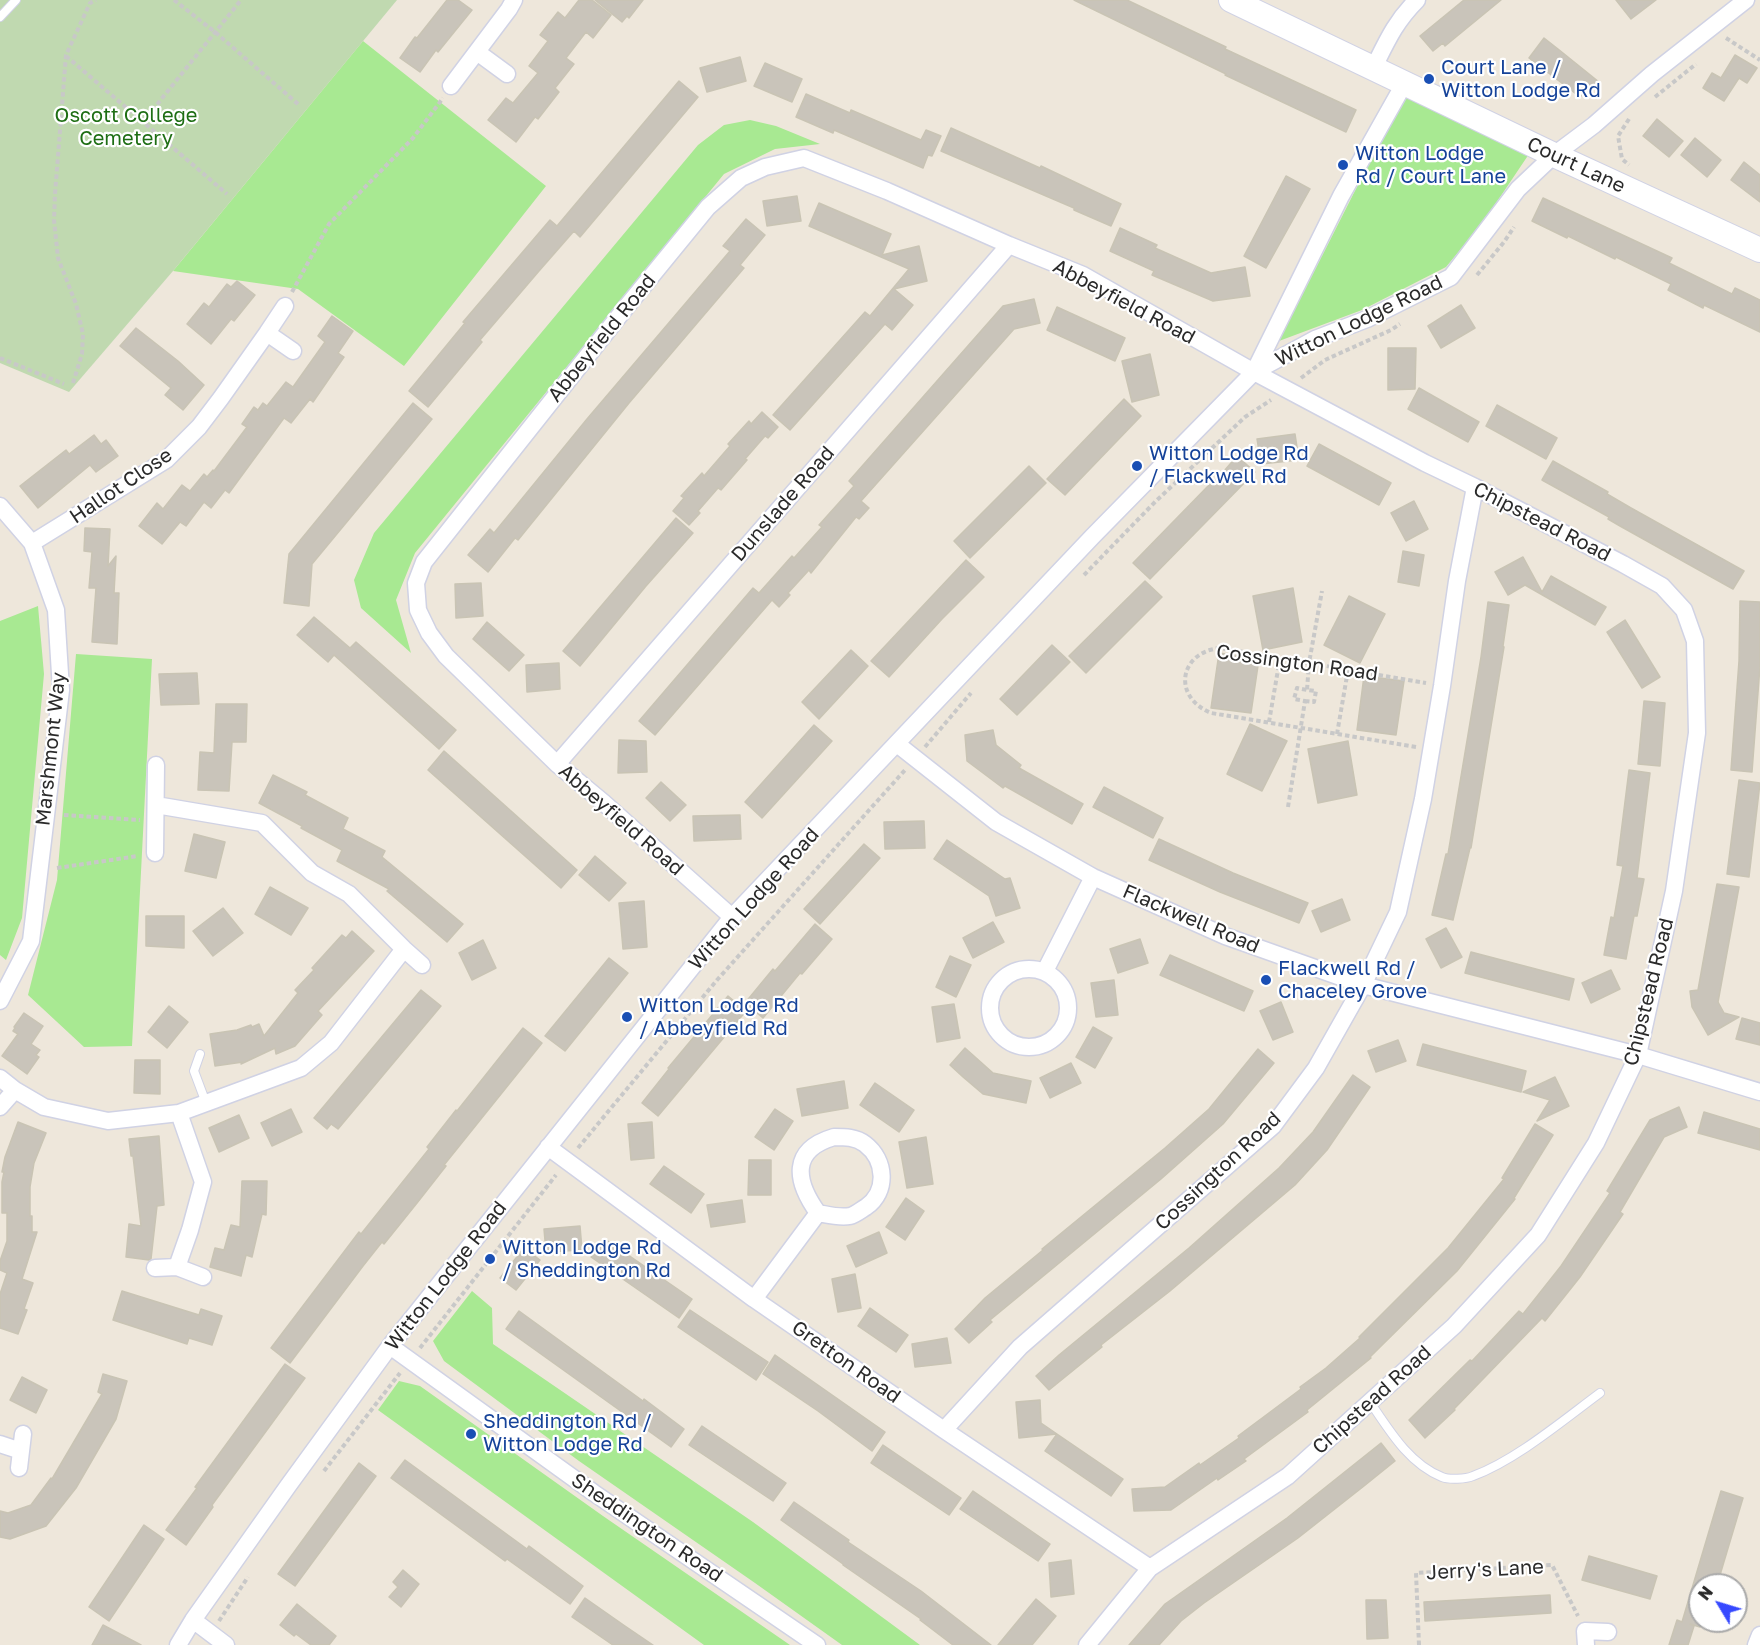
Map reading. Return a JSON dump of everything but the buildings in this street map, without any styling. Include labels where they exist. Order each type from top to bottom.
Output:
[{"type":"street","points":[[451,86],[514,0]]},
{"type":"street","name":"Court Lane","points":[[1231,0],[1554,155],[1760,250]]},
{"type":"street","points":[[1373,69],[1390,33],[1402,15],[1417,0]]},
{"type":"street","name":"Witton Lodge Road","points":[[178,1645],[193,1620],[288,1486],[390,1346],[732,917],[1092,537],[1254,372],[1315,339],[1367,319],[1450,277],[1518,189],[1554,155],[1746,0]]},
{"type":"street","points":[[477,52],[507,74]]},
{"type":"street","name":"Witton Lodge Road","points":[[1254,372],[1341,196],[1404,84]]},
{"type":"street","name":"Abbeyfield Road","points":[[732,917],[557,764],[446,656],[429,633],[418,610],[416,583],[424,562],[708,207],[741,178],[765,167],[804,158],[1083,275],[1254,372]]},
{"type":"street","name":"Dunslade Road","points":[[557,764],[1009,245]]},
{"type":"street","name":"Hallot Close","points":[[32,543],[166,460],[199,427],[285,306]]},
{"type":"street","points":[[267,333],[293,351]]},
{"type":"street","name":"Chipstead Road","points":[[1087,1645],[1150,1568],[1288,1476],[1454,1326],[1538,1235],[1596,1143],[1638,1055],[1674,891],[1697,733],[1695,641],[1684,610],[1662,586],[1475,487],[1425,464],[1254,372]]},
{"type":"street","name":"Cossington Road","points":[[945,1430],[1020,1347],[1273,1126],[1316,1068],[1363,985],[1398,912],[1431,749],[1457,581],[1475,487]]},
{"type":"street","name":"Marshmont Way","points":[[0,506],[32,543],[56,610],[61,690],[31,941],[0,1001]]},
{"type":"street","name":"Flackwell Road","points":[[897,744],[996,822],[1093,877],[1225,936],[1363,985],[1638,1055],[1760,1092]]},
{"type":"street","points":[[155,853],[156,765]]},
{"type":"street","points":[[156,813],[262,823],[312,873],[349,894],[422,965]]},
{"type":"street","points":[[1046,970],[1093,877]]},
{"type":"street","points":[[0,1078],[44,1107],[108,1121],[179,1113],[301,1068],[331,1043],[404,949]]},
{"type":"street","points":[[1028,968],[1046,970],[1065,990],[1069,1003],[1067,1020],[1061,1032],[1052,1040],[1040,1046],[1026,1048],[1017,1046],[1005,1040],[992,1023],[989,1009],[992,995],[998,983],[1014,971],[1028,968]]},
{"type":"street","points":[[0,1107],[15,1090]]},
{"type":"street","points":[[177,1267],[203,1182],[179,1113]]},
{"type":"street","points":[[834,1137],[849,1137],[864,1143],[877,1157],[882,1172],[881,1187],[872,1202],[852,1216],[835,1217],[818,1213],[802,1185],[800,1170],[806,1154],[821,1141],[834,1137]]},
{"type":"street","name":"Gretton Road","points":[[548,1147],[754,1299],[1150,1568]]},
{"type":"street","points":[[754,1299],[818,1213]]},
{"type":"street","points":[[155,1268],[177,1267],[203,1277]]},
{"type":"street","name":"Sheddington Road","points":[[390,1346],[594,1493],[817,1645]]},
{"type":"street","points":[[0,1444],[22,1442],[20,1468]]},
{"type":"street","points":[[193,1620],[226,1645]]},
{"type":"street","points":[[1585,1638],[1608,1632]]},
{"type":"street","points":[[1756,1645],[1760,1635]]},
{"type":"lane","points":[[0,17],[16,0]]},
{"type":"lane","points":[[200,1054],[194,1071],[206,1103]]},
{"type":"lane","points":[[1370,1402],[1390,1431],[1417,1463],[1444,1478],[1453,1478],[1471,1477],[1509,1458],[1600,1394]]},
{"type":"path","points":[[73,383],[82,354],[83,334],[76,304],[58,258],[54,220],[66,55],[90,3],[96,0]]},
{"type":"path","points":[[174,0],[215,32],[298,104]]},
{"type":"path","points":[[143,122],[241,0]]},
{"type":"path","points":[[1710,29],[1760,60]]},
{"type":"path","points":[[66,55],[227,194]]},
{"type":"path","points":[[285,306],[328,224],[413,138],[451,86]]},
{"type":"path","points":[[1629,118],[1618,136],[1622,159],[1640,172],[1630,190]]},
{"type":"path","points":[[1468,281],[1477,275],[1517,222]]},
{"type":"path","points":[[1080,578],[1155,502],[1245,417],[1325,360],[1400,324]]},
{"type":"path","points":[[0,358],[64,384]]},
{"type":"path","points":[[1307,690],[1309,663],[1322,591]]},
{"type":"path","name":"Cossington Road","points":[[1431,749],[1211,713],[1203,710],[1189,698],[1185,678],[1189,668],[1201,653],[1220,648],[1442,686]]},
{"type":"path","points":[[1269,722],[1280,658]]},
{"type":"path","points":[[1337,734],[1348,670]]},
{"type":"path","points":[[1297,688],[1316,692],[1314,702],[1305,701],[1294,699],[1297,688]]},
{"type":"path","points":[[317,1479],[566,1161],[717,980],[975,689]]},
{"type":"path","points":[[1288,807],[1305,701]]},
{"type":"path","points":[[45,814],[156,813]]},
{"type":"path","points":[[38,872],[155,853]]},
{"type":"path","name":"Jerry's Lane","points":[[1419,1645],[1416,1573],[1552,1565],[1585,1638]]},
{"type":"path","points":[[211,1634],[249,1575]]},
{"type":"green space","name":"Oscott College Cemetery","points":[[0,0],[397,0],[173,271],[69,392],[0,363]]},
{"type":"green space","points":[[363,41],[546,186],[404,366],[298,289],[173,271]]},
{"type":"green space","points":[[1407,88],[1529,154],[1484,221],[1446,267],[1362,310],[1279,341]]},
{"type":"green space","points":[[750,120],[776,126],[820,144],[775,149],[724,174],[415,553],[396,600],[411,653],[361,608],[354,580],[374,533],[698,145],[724,125]]},
{"type":"green space","points":[[38,606],[44,674],[22,918],[6,960],[0,955],[0,621]]},
{"type":"green space","points":[[76,654],[152,659],[132,1046],[84,1047],[28,995],[57,880]]},
{"type":"green space","points":[[472,1291],[492,1308],[493,1344],[753,1522],[920,1645],[842,1645],[579,1461],[444,1361],[433,1341]]},
{"type":"green space","points":[[399,1381],[420,1386],[790,1645],[704,1645],[378,1410]]},
{"type":"place","name":"Court Lane / Witton Lodge Rd","points":[[1429,79]]},
{"type":"place","name":"Witton Lodge Rd / Court Lane","points":[[1343,165]]},
{"type":"place","name":"Witton Lodge Rd / Flackwell Rd","points":[[1137,466]]},
{"type":"place","name":"Flackwell Rd / Chaceley Grove","points":[[1266,980]]},
{"type":"place","name":"Witton Lodge Rd / Abbeyfield Rd","points":[[627,1017]]},
{"type":"place","name":"Witton Lodge Rd / Sheddington Rd","points":[[490,1259]]},
{"type":"place","name":"Sheddington Rd / Witton Lodge Rd","points":[[471,1434]]}]
